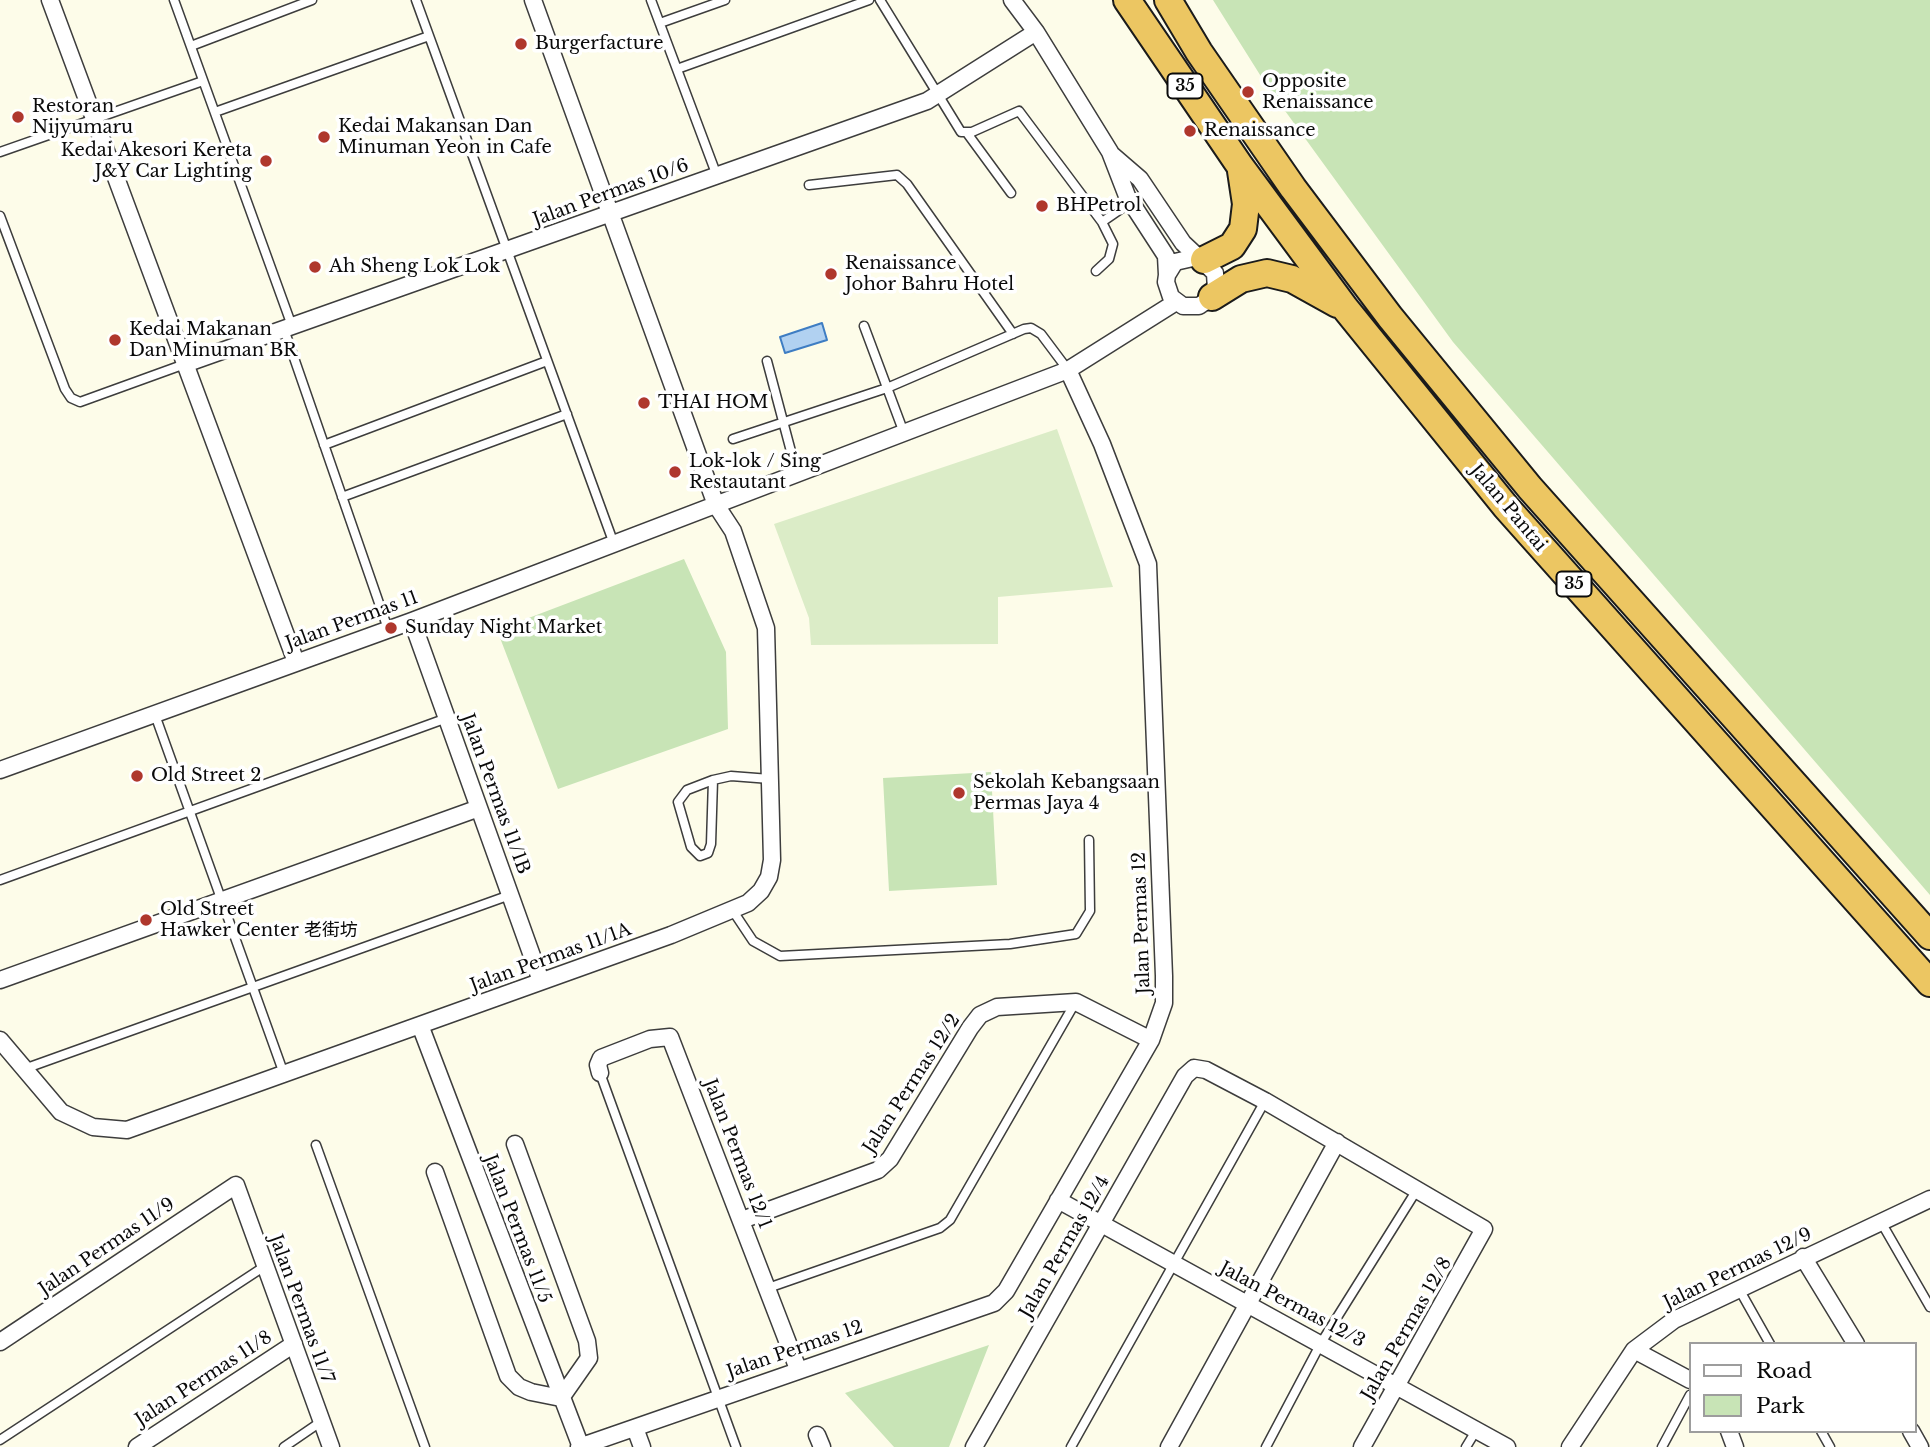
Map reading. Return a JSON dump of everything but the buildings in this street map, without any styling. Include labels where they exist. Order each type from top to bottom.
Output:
[{"type":"highway","name":"Jalan Pantai","points":[[1128,2],[1240,166],[1345,309],[1506,507],[1930,983]]},
{"type":"highway","name":"Jalan Pantai","points":[[1171,5],[1199,52],[1293,188],[1390,317],[1530,488],[1930,936]]},
{"type":"highway","points":[[1201,259],[1232,246],[1243,229],[1246,204],[1240,166]]},
{"type":"highway","points":[[1212,297],[1241,279],[1267,273],[1292,279],[1345,309]]},
{"type":"street","points":[[50,0],[296,662]]},
{"type":"street","name":"Jalan Permas 11/1A","points":[[0,1040],[61,1112],[77,1122],[110,1130],[127,1130],[733,911],[761,891],[769,877],[772,860],[766,628],[733,531],[716,505],[533,0]]},
{"type":"street","points":[[1012,0],[1036,32],[1110,152],[1131,202],[1166,256],[1167,290],[1176,302],[1191,308],[1206,303],[1212,297],[1217,281],[1215,272],[1183,243],[1140,180],[1110,152]]},
{"type":"street","name":"Jalan Permas 10/6","points":[[185,363],[927,101],[1036,32]]},
{"type":"street","points":[[1167,275],[1175,262],[1190,256],[1201,259]]},
{"type":"street","points":[[1068,370],[1176,302]]},
{"type":"street","name":"Jalan Permas 11","points":[[0,770],[154,712],[412,621],[1068,370]]},
{"type":"street","name":"Jalan Permas 12","points":[[580,1447],[994,1303],[1006,1291],[1151,1040],[1164,1003],[1164,976],[1148,564],[1102,444],[1068,370]]},
{"type":"street","name":"Jalan Permas 11/1B","points":[[412,621],[541,981]]},
{"type":"street","points":[[0,980],[479,808]]},
{"type":"street","points":[[1076,1002],[1151,1040]]},
{"type":"street","name":"Jalan Permas 12/2","points":[[742,1220],[878,1170],[890,1159],[980,1015],[997,1007],[1076,1002]]},
{"type":"street","name":"Jalan Permas 11/5","points":[[420,1025],[580,1447]]},
{"type":"street","name":"Jalan Permas 12/1","points":[[600,1073],[598,1065],[601,1058],[650,1040],[670,1037],[798,1369]]},
{"type":"street","name":"Jalan Permas 12/4","points":[[974,1447],[1185,1076],[1194,1068],[1206,1070],[1265,1101]]},
{"type":"street","points":[[1265,1101],[1418,1188]]},
{"type":"street","points":[[1169,1447],[1338,1142]]},
{"type":"street","points":[[435,1172],[508,1376],[519,1387],[531,1392],[561,1398],[589,1358],[587,1341],[515,1144]]},
{"type":"street","name":"Jalan Permas 11/7","points":[[236,1185],[331,1447]]},
{"type":"street","name":"Jalan Permas 11/9","points":[[0,1342],[236,1185]]},
{"type":"street","name":"Jalan Permas 12/8","points":[[1363,1447],[1484,1229],[1418,1188]]},
{"type":"street","name":"Jalan Permas 12/9","points":[[1570,1447],[1633,1350],[1674,1320],[1930,1199]]},
{"type":"street","name":"Jalan Permas 12/3","points":[[1058,1200],[1397,1384],[1507,1447]]},
{"type":"street","points":[[1803,1257],[1855,1342]]},
{"type":"street","name":"Jalan Permas 11/8","points":[[136,1447],[293,1344]]},
{"type":"street","points":[[1633,1350],[1688,1379]]},
{"type":"street","points":[[635,1428],[642,1447]]},
{"type":"lane","points":[[174,0],[215,112],[288,327],[324,445],[388,629]]},
{"type":"lane","points":[[191,46],[312,0]]},
{"type":"lane","points":[[416,0],[614,544]]},
{"type":"lane","points":[[651,0],[717,176]]},
{"type":"lane","points":[[660,23],[724,0]]},
{"type":"lane","points":[[677,69],[869,0]]},
{"type":"lane","points":[[880,0],[961,132],[967,133],[1014,111],[1024,114],[1102,222],[1113,244],[1109,259],[1096,271]]},
{"type":"lane","points":[[215,112],[429,36]]},
{"type":"lane","points":[[0,152],[203,81]]},
{"type":"lane","points":[[967,133],[1012,192]]},
{"type":"lane","points":[[809,185],[885,174],[897,175],[907,184],[1013,334]]},
{"type":"lane","points":[[1102,222],[1131,202]]},
{"type":"lane","points":[[0,216],[65,390],[71,398],[80,402],[185,363]]},
{"type":"lane","points":[[864,326],[904,433]]},
{"type":"lane","points":[[733,439],[887,388],[1031,328],[1041,334],[1068,370]]},
{"type":"lane","points":[[324,445],[547,360]]},
{"type":"lane","points":[[767,361],[797,474]]},
{"type":"lane","points":[[342,497],[567,414]]},
{"type":"lane","points":[[154,712],[284,1074]]},
{"type":"lane","points":[[0,880],[447,718]]},
{"type":"lane","points":[[713,780],[711,844],[708,853],[700,856],[691,847],[678,802],[687,790],[713,780],[731,776],[770,779]]},
{"type":"lane","points":[[733,911],[753,941],[780,956],[1010,944],[1076,934],[1090,911],[1089,840]]},
{"type":"lane","points":[[24,1069],[510,895]]},
{"type":"lane","points":[[768,1288],[940,1228],[950,1220],[1076,1002]]},
{"type":"lane","points":[[600,1073],[736,1447]]},
{"type":"lane","points":[[1071,1447],[1265,1101]]},
{"type":"lane","points":[[316,1145],[425,1447]]},
{"type":"lane","points":[[1266,1447],[1321,1343],[1418,1188]]},
{"type":"lane","points":[[1880,1221],[1930,1307]]},
{"type":"lane","points":[[0,1440],[265,1266]]},
{"type":"lane","points":[[1739,1289],[1769,1342]]},
{"type":"lane","points":[[1662,1447],[1688,1399]]},
{"type":"lane","points":[[284,1447],[321,1421]]},
{"type":"lane","points":[[1466,1447],[1476,1429]]},
{"type":"green space","points":[[1213,0],[1930,0],[1930,895],[1453,342],[1267,86]]},
{"type":"green space","points":[[1057,429],[1113,587],[998,597],[998,644],[811,645],[809,618],[774,524]]},
{"type":"green space","points":[[684,559],[726,652],[728,729],[558,789],[497,630]]},
{"type":"green space","points":[[991,772],[997,885],[889,891],[883,778]]},
{"type":"green space","points":[[989,1345],[949,1447],[894,1447],[845,1393]]},
{"type":"water","points":[[822,323],[827,340],[785,353],[780,337]]},
{"type":"place","name":"Burgerfacture","points":[[521,44]]},
{"type":"place","name":"Opposite Renaissance","points":[[1248,92]]},
{"type":"place","name":"Restoran Nijyumaru","points":[[18,117]]},
{"type":"place","name":"Renaissance","points":[[1190,131]]},
{"type":"place","name":"Kedai Makansan Dan Minuman Yeon in Cafe","points":[[324,137]]},
{"type":"place","name":"Kedai Akesori Kereta J&Y Car Lighting","points":[[266,161]]},
{"type":"place","name":"BHPetrol","points":[[1042,206]]},
{"type":"place","name":"Ah Sheng Lok Lok","points":[[315,267]]},
{"type":"place","name":"Renaissance Johor Bahru Hotel","points":[[831,274]]},
{"type":"place","name":"Kedai Makanan Dan Minuman BR","points":[[115,340]]},
{"type":"place","name":"THAI HOM","points":[[644,403]]},
{"type":"place","name":"Lok-lok / Sing Restautant","points":[[675,472]]},
{"type":"place","name":"Sunday Night Market","points":[[391,628]]},
{"type":"place","name":"Old Street 2","points":[[137,776]]},
{"type":"place","name":"Sekolah Kebangsaan Permas Jaya 4","points":[[959,793]]},
{"type":"place","name":"Old Street Hawker Center 老街坊","points":[[146,920]]}]
